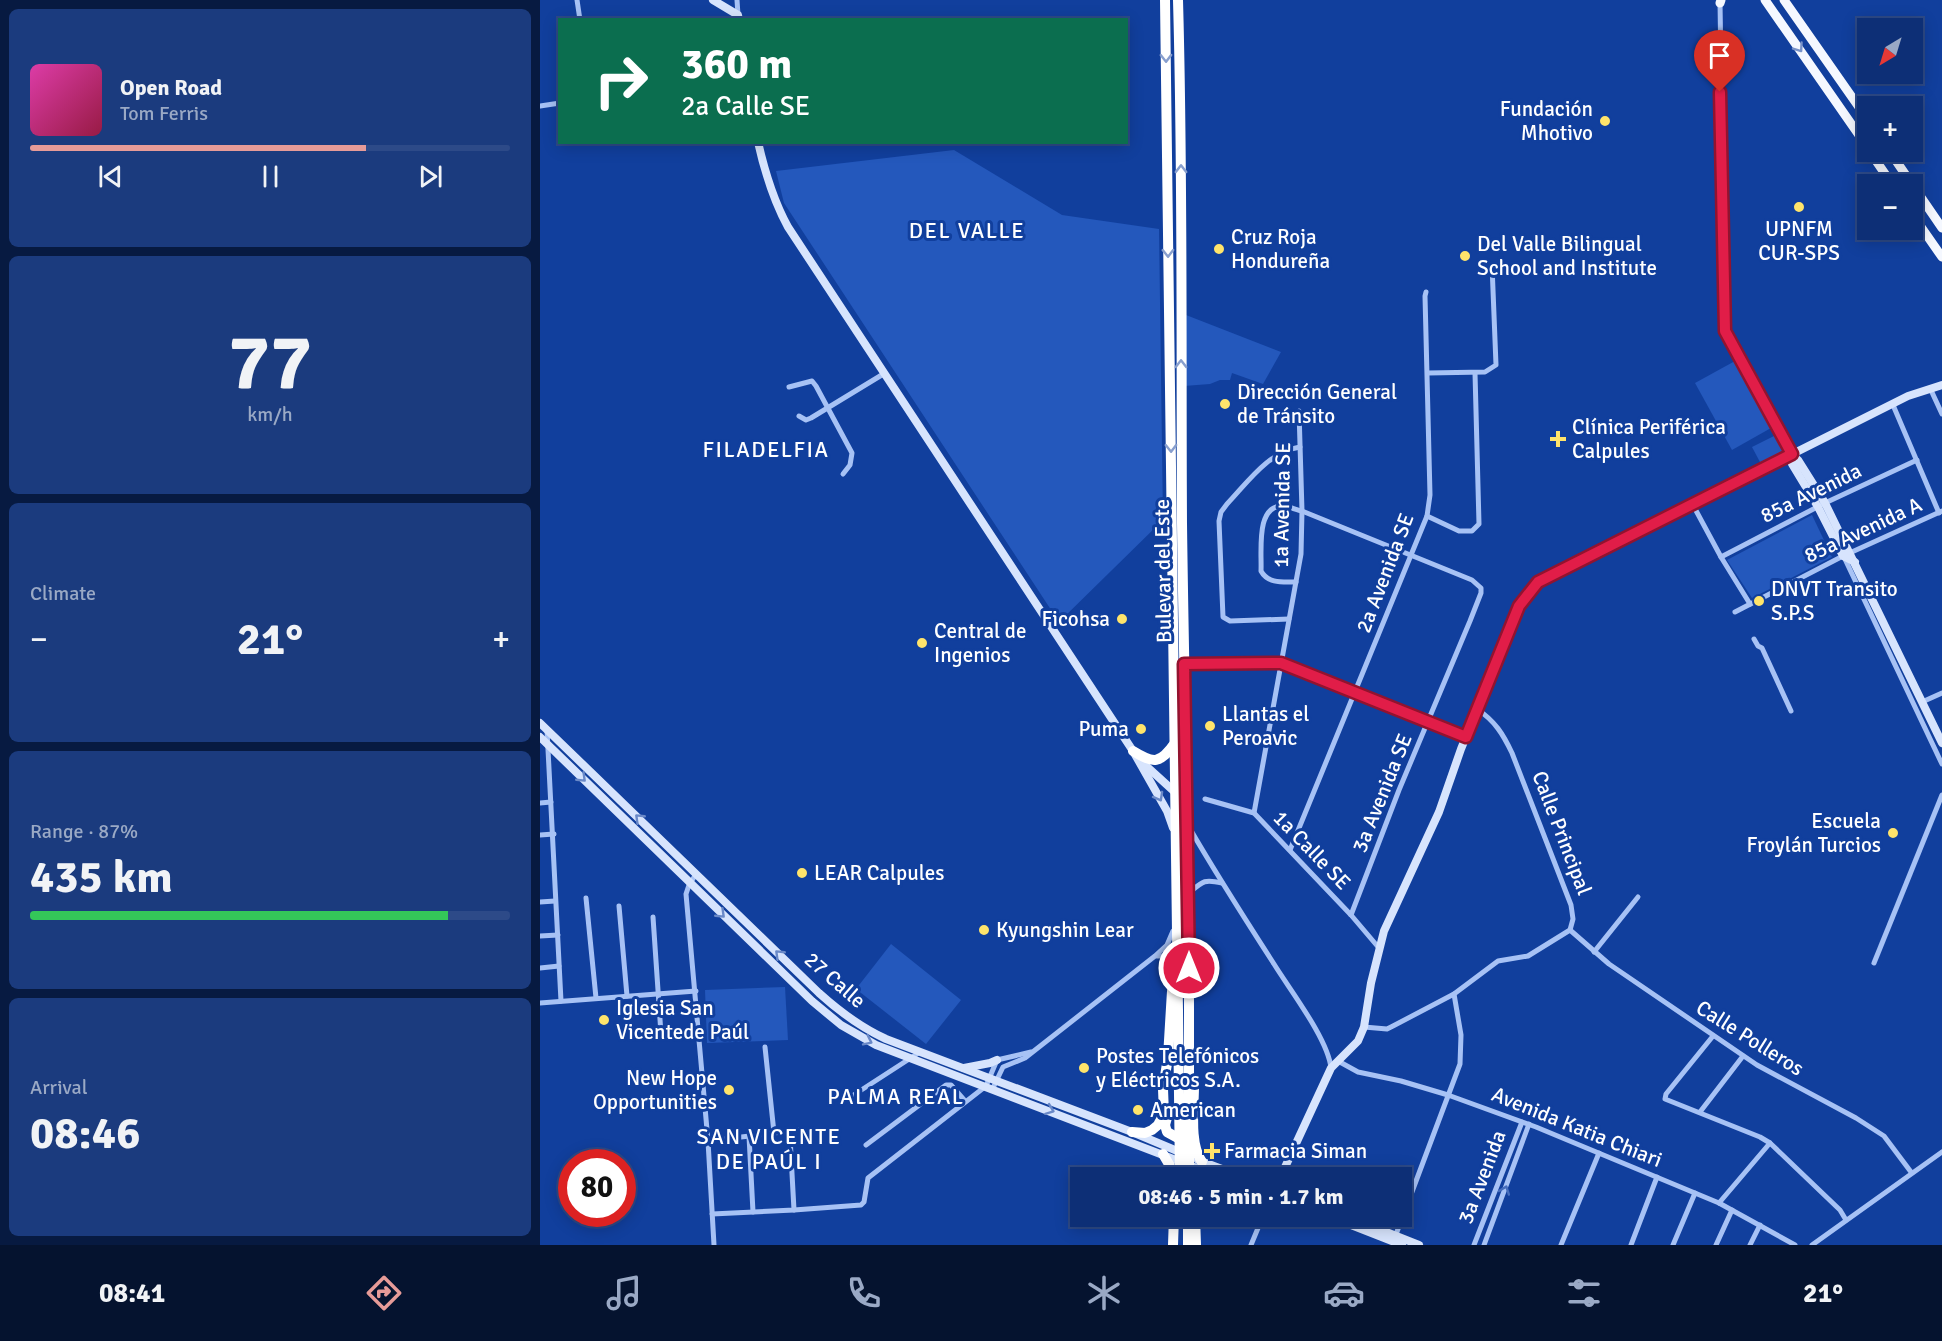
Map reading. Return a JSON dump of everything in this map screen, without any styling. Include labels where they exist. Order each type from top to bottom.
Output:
[{"type":"highway","name":"Bulevar del Este","points":[[1165,0],[1175,676],[1187,803],[1189,893],[1180,1167]]},
{"type":"highway","name":"Bulevar del Este","points":[[1178,0],[1181,109],[1184,664],[1175,793],[1175,838],[1177,914],[1184,1010],[1189,1167]]},
{"type":"highway","points":[[1167,214],[1180,216]]},
{"type":"highway","points":[[1135,754],[1157,761],[1180,743]]},
{"type":"highway","points":[[1177,914],[1174,930],[1168,1057],[1169,1112],[1165,1130],[1173,1137],[1184,1136],[1189,1132],[1195,1119]]},
{"type":"highway","points":[[1189,926],[1193,995],[1195,1149],[1202,1162]]},
{"type":"highway","points":[[1132,1132],[1149,1132],[1162,1118],[1163,1089],[1168,1057]]},
{"type":"highway","points":[[1163,1154],[1170,1167]]},
{"type":"highway","points":[[1173,1245],[1174,1227]]},
{"type":"highway","points":[[1180,1227],[1180,1245]]},
{"type":"highway","points":[[1188,1245],[1192,1227]]},
{"type":"highway","points":[[1195,1227],[1196,1245]]},
{"type":"main road","points":[[1766,0],[1857,133]]},
{"type":"main road","points":[[1784,0],[1857,104]]},
{"type":"main road","points":[[1897,162],[1942,228]]},
{"type":"main road","points":[[1923,230],[1942,257]]},
{"type":"street","points":[[576,0],[580,18]]},
{"type":"street","points":[[713,0],[739,17]]},
{"type":"street","points":[[737,0],[739,17]]},
{"type":"street","points":[[1720,1],[1725,331],[1792,454],[1792,464],[1821,505],[1846,554],[1942,764]]},
{"type":"street","points":[[540,106],[558,103]]},
{"type":"street","points":[[758,144],[776,205],[1135,754],[1167,811],[1175,838]]},
{"type":"street","points":[[1428,373],[1475,373],[1490,370],[1496,365],[1491,265]]},
{"type":"street","name":"2a Avenida SE","points":[[1290,850],[1427,516],[1430,495],[1426,292]]},
{"type":"street","points":[[799,416],[806,420],[885,373]]},
{"type":"street","points":[[1427,516],[1459,531],[1472,531],[1479,524],[1475,373]]},
{"type":"street","points":[[789,387],[812,381],[852,453],[850,465],[843,474]]},
{"type":"street","points":[[1285,1167],[1331,1068],[1358,1041],[1364,1027],[1384,931],[1439,812],[1466,737],[1519,606],[1538,582],[1792,454],[1893,405],[1942,385]]},
{"type":"street","points":[[1930,388],[1942,414]]},
{"type":"street","points":[[1893,405],[1940,512]]},
{"type":"street","name":"1a Avenida SE","points":[[1254,813],[1301,554],[1299,411]]},
{"type":"street","points":[[1289,619],[1230,621],[1223,617],[1219,521],[1221,512],[1227,504],[1269,461],[1280,453],[1300,447]]},
{"type":"street","name":"85a Avenida","points":[[1720,557],[1821,505],[1917,460]]},
{"type":"street","points":[[1693,505],[1720,557],[1750,604]]},
{"type":"street","points":[[1296,582],[1271,580],[1263,574],[1262,525],[1267,514],[1275,507],[1284,506],[1302,511],[1412,556]]},
{"type":"street","name":"85a Avenida A","points":[[1735,612],[1846,554],[1940,512]]},
{"type":"street","points":[[1846,554],[1855,562],[1942,743]]},
{"type":"street","name":"3a Avenida SE","points":[[1351,915],[1399,790],[1481,593],[1481,588],[1473,580],[1412,556]]},
{"type":"street","points":[[1754,639],[1762,648],[1791,711]]},
{"type":"street","points":[[1184,664],[1281,663],[1466,737]]},
{"type":"street","points":[[1922,702],[1942,693]]},
{"type":"street","name":"Calle Principal","points":[[1364,1027],[1387,1029],[1454,994],[1498,961],[1528,956],[1570,930],[1573,919],[1571,905],[1512,753],[1500,729],[1491,718],[1477,709]]},
{"type":"street","name":"27 Calle","points":[[540,723],[837,1010],[886,1039],[961,1068],[991,1083],[1193,1167]]},
{"type":"street","points":[[547,729],[561,1001]]},
{"type":"street","name":"27 Calle","points":[[540,737],[781,972],[849,1031],[876,1045],[911,1058],[1132,1132],[1216,1167]]},
{"type":"street","points":[[1135,754],[1187,803]]},
{"type":"street","points":[[1874,963],[1942,795]]},
{"type":"street","name":"1a Calle SE","points":[[1205,799],[1254,813],[1351,915],[1379,948]]},
{"type":"street","points":[[540,803],[551,802]]},
{"type":"street","points":[[1187,824],[1318,1036],[1328,1054],[1331,1068]]},
{"type":"street","points":[[540,835],[554,834]]},
{"type":"street","points":[[696,874],[686,894],[708,1141],[714,1245]]},
{"type":"street","points":[[1189,893],[1201,882],[1207,880],[1222,883]]},
{"type":"street","points":[[1594,952],[1638,897]]},
{"type":"street","points":[[586,898],[596,998]]},
{"type":"street","points":[[540,902],[555,901]]},
{"type":"street","points":[[619,906],[627,996]]},
{"type":"street","points":[[653,917],[661,1034]]},
{"type":"street","points":[[712,1214],[861,1205],[864,1202],[868,1178],[991,1083],[1004,1067],[1020,1061],[1031,1053],[1155,956],[1169,943],[1174,930]]},
{"type":"street","name":"Calle Polleros","points":[[1570,930],[1594,952],[1743,1056],[1856,1118],[1884,1136],[1911,1173]]},
{"type":"street","points":[[540,936],[558,935]]},
{"type":"street","points":[[1155,956],[1164,956],[1173,965]]},
{"type":"street","points":[[540,968],[560,966]]},
{"type":"street","points":[[540,1003],[696,991]]},
{"type":"street","points":[[1396,1242],[1458,1070],[1461,1050],[1460,1027],[1454,994]]},
{"type":"street","points":[[831,1017],[837,1010]]},
{"type":"street","points":[[849,1031],[858,1024]]},
{"type":"street","points":[[1713,1036],[1665,1097],[1668,1101],[1700,1112],[1770,1143],[1840,1209],[1846,1220]]},
{"type":"street","points":[[765,1047],[774,1133]]},
{"type":"street","points":[[849,1098],[920,1052]]},
{"type":"street","points":[[961,1068],[1031,1053]]},
{"type":"street","points":[[1700,1112],[1743,1056]]},
{"type":"street","points":[[991,1083],[997,1060]]},
{"type":"street","name":"Avenida Katia Chiari","points":[[1338,1061],[1358,1072],[1448,1095],[1529,1124],[1719,1203],[1795,1245]]},
{"type":"street","points":[[866,1145],[946,1085],[951,1085],[965,1101]]},
{"type":"street","name":"3a Avenida","points":[[1474,1245],[1522,1122]]},
{"type":"street","name":"3a Avenida","points":[[1484,1245],[1529,1124]]},
{"type":"street","points":[[708,1141],[799,1130]]},
{"type":"street","points":[[749,1136],[753,1212]]},
{"type":"street","points":[[790,1137],[794,1210]]},
{"type":"street","points":[[1719,1203],[1770,1143]]},
{"type":"street","points":[[1812,1245],[1942,1152]]},
{"type":"street","points":[[1562,1245],[1599,1153]]},
{"type":"street","points":[[1631,1245],[1657,1177]]},
{"type":"street","points":[[1673,1245],[1695,1193]]},
{"type":"street","points":[[1716,1245],[1732,1210]]},
{"type":"street","points":[[1750,1245],[1760,1225]]},
{"type":"street","points":[[1251,1245],[1258,1227]]},
{"type":"street","points":[[1357,1227],[1396,1242],[1419,1245]]},
{"type":"street","points":[[1367,1227],[1396,1242]]},
{"type":"shaded area","points":[[954,150],[1062,215],[1159,229],[1163,520],[1059,622],[784,203],[776,171]]},
{"type":"shaded area","points":[[1186,315],[1281,352],[1263,384],[1232,373],[1230,380],[1184,386]]},
{"type":"shaded area","points":[[1735,361],[1771,428],[1732,450],[1695,383]]},
{"type":"shaded area","points":[[1776,435],[1784,452],[1761,464],[1752,447]]},
{"type":"shaded area","points":[[1812,515],[1832,557],[1752,598],[1727,560]]},
{"type":"shaded area","points":[[891,944],[961,1000],[926,1044],[856,989]]},
{"type":"shaded area","points":[[785,987],[788,1040],[707,1043],[705,990]]},
{"type":"place","name":"Fundación Mhotivo","points":[[1605,121]]},
{"type":"place","name":"UPNFM CUR-SPS","points":[[1799,207]]},
{"type":"place","name":"Cruz Roja Hondureña","points":[[1219,249]]},
{"type":"place","name":"Del Valle Bilingual School and Institute","points":[[1465,256]]},
{"type":"place","name":"Dirección General de Tránsito","points":[[1225,404]]},
{"type":"place","name":"Clínica Periférica Calpules","points":[[1558,439]]},
{"type":"place","name":"DNVT Transito S.P.S","points":[[1759,601]]},
{"type":"place","name":"Ficohsa","points":[[1122,619]]},
{"type":"place","name":"Central de Ingenios","points":[[922,643]]},
{"type":"place","name":"Llantas el Peroavic","points":[[1210,726]]},
{"type":"place","name":"Puma","points":[[1141,729]]},
{"type":"place","name":"Escuela Froylán Turcios","points":[[1893,833]]},
{"type":"place","name":"LEAR Calpules","points":[[802,873]]},
{"type":"place","name":"Kyungshin Lear","points":[[984,930]]},
{"type":"place","name":"Iglesia San Vicentede Paúl","points":[[604,1020]]},
{"type":"place","name":"Postes Telefónicos y Eléctricos S.A.","points":[[1084,1068]]},
{"type":"place","name":"New Hope Opportunities","points":[[729,1090]]},
{"type":"place","name":"American","points":[[1138,1110]]},
{"type":"place","name":"Farmacia Siman","points":[[1212,1151]]},
{"type":"district","name":"DEL VALLE","points":[[967,230]]},
{"type":"district","name":"FILADELFIA","points":[[766,449]]},
{"type":"district","name":"PALMA REAL","points":[[896,1096]]},
{"type":"district","name":"SAN VICENTE DE PAÚL I","points":[[769,1148]]},
{"type":"route","points":[[1189,968],[1184,664],[1281,663],[1466,737],[1519,606],[1538,582],[1792,454],[1725,331],[1720,92]]}]
